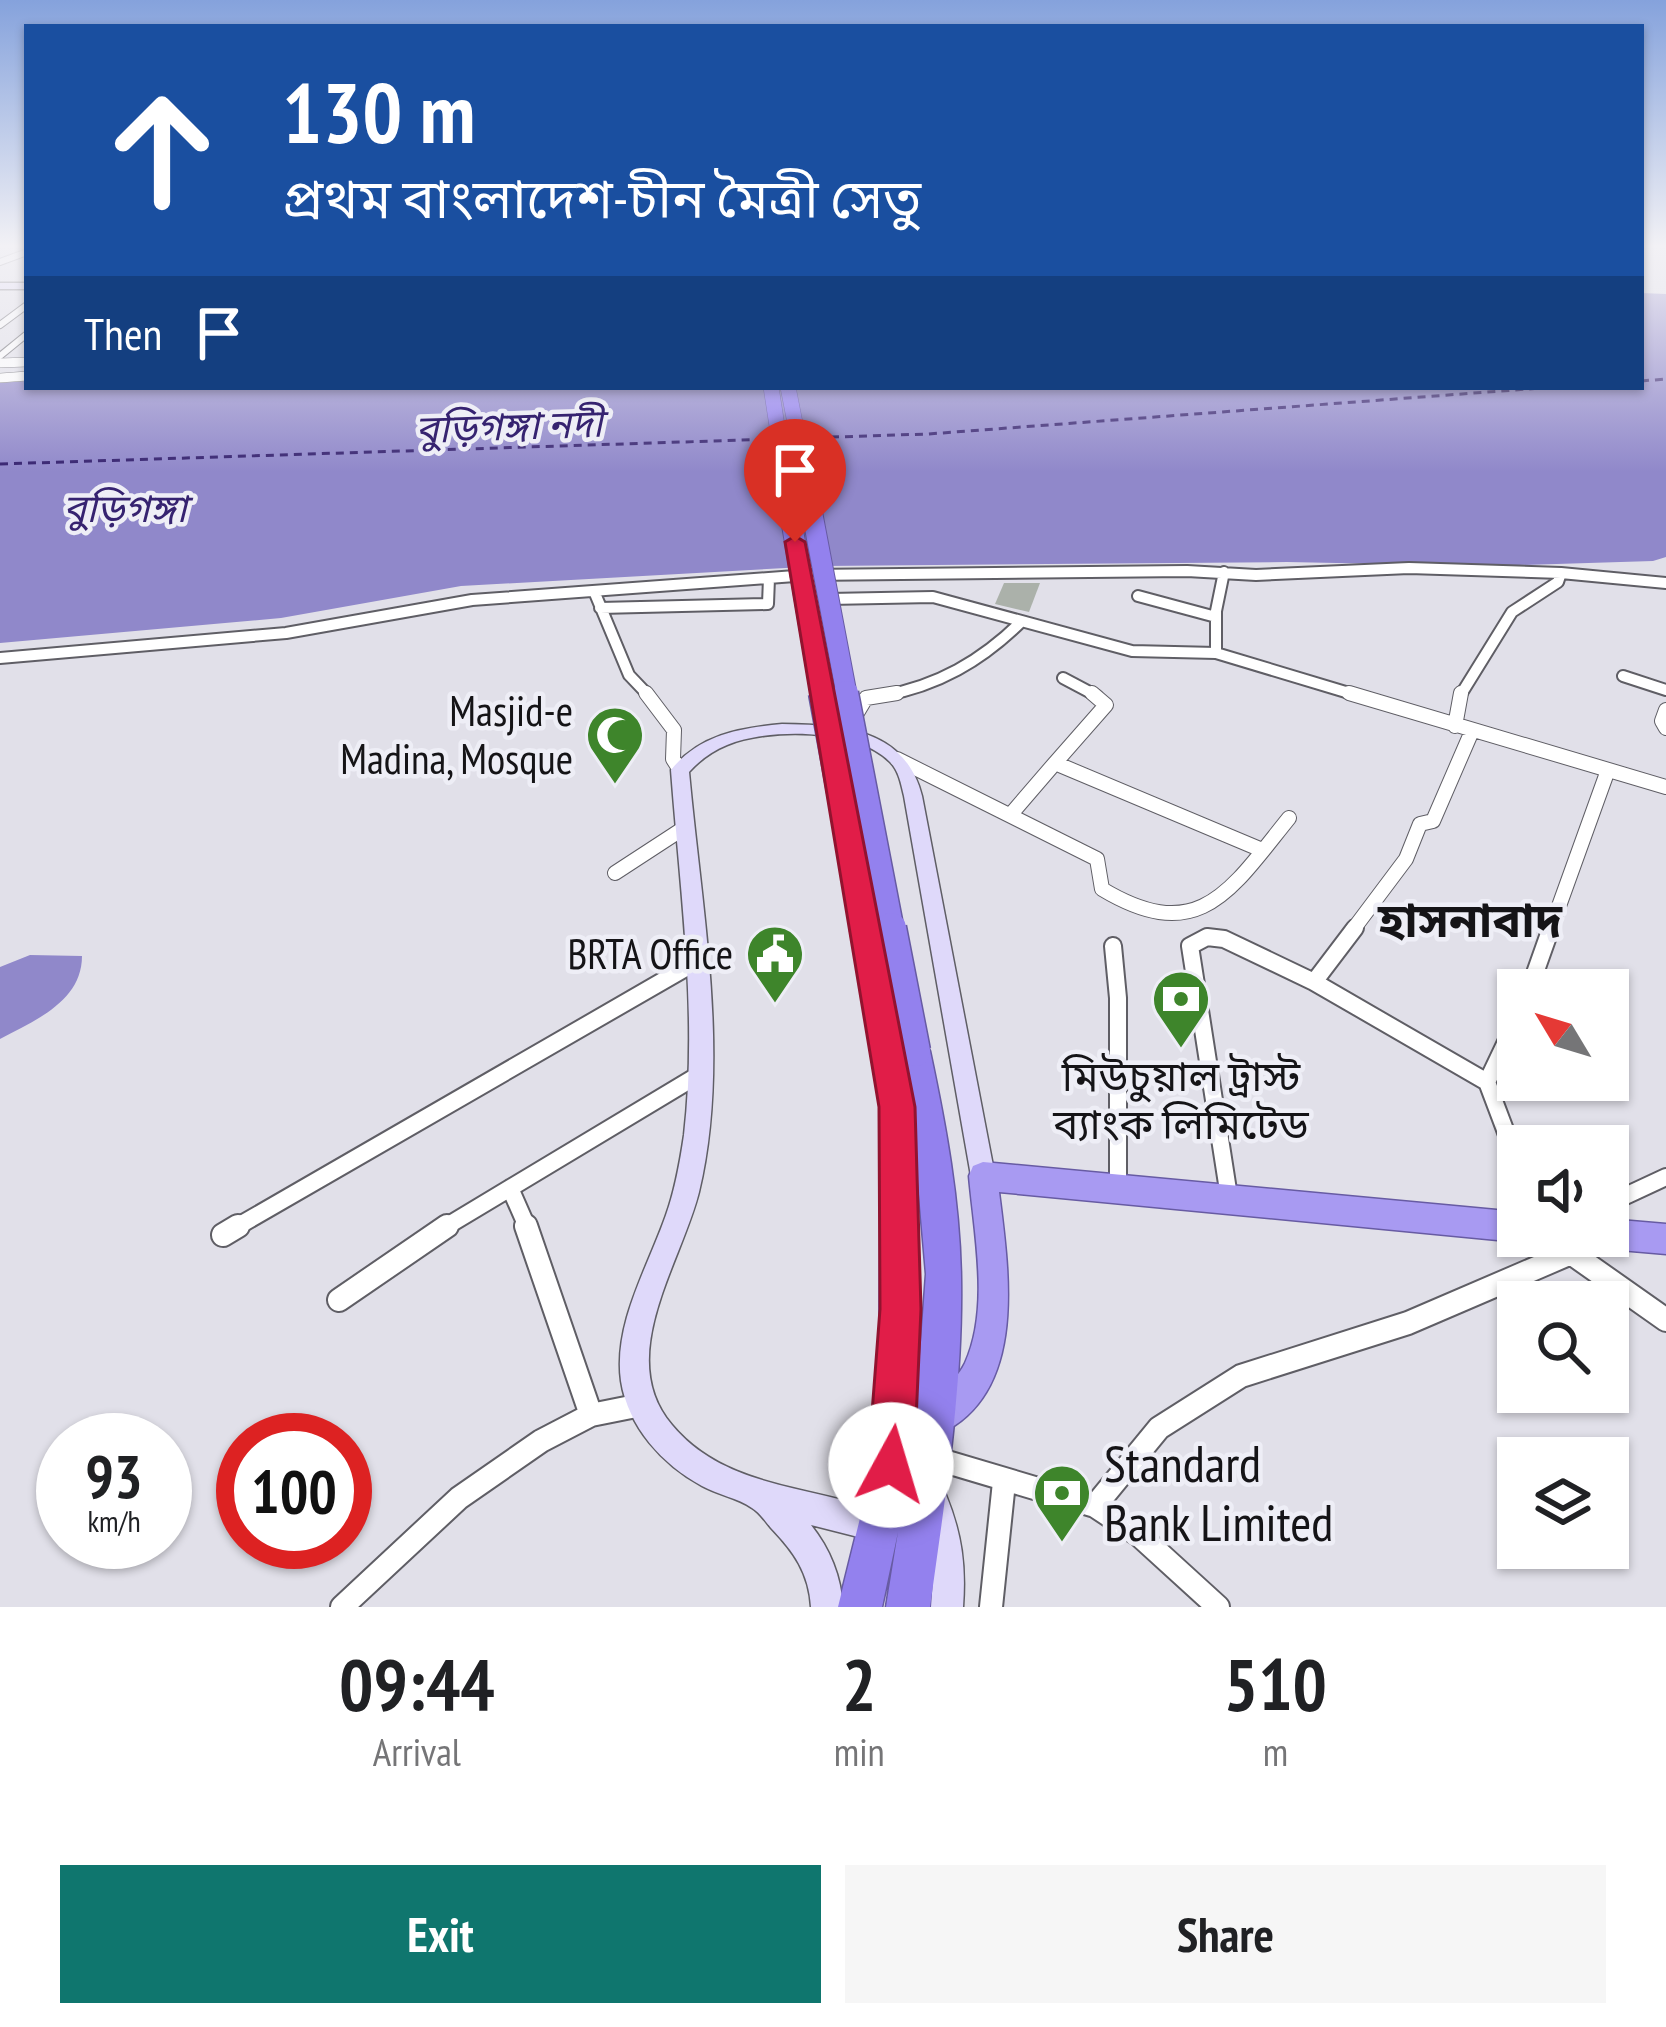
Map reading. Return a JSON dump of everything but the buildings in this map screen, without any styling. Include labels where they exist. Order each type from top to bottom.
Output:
[{"type":"highway","points":[[771,390],[800,580],[940,1238],[943,1304],[930,1468],[908,1607]]},
{"type":"highway","points":[[789,390],[829,599],[901,1052],[897,1107],[899,1354],[891,1465],[860,1607]]},
{"type":"highway","points":[[934,1419],[954,1409],[970,1393],[982,1372],[991,1334],[982,1176],[1497,1225]]},
{"type":"highway","points":[[1629,1236],[1666,1239]]},
{"type":"main road","points":[[878,1526],[759,1494],[690,1466],[641,1405],[634,1357],[645,1309],[687,1188],[700,1074],[680,770],[696,753],[746,736],[839,730],[897,759],[913,796],[982,1176]]},
{"type":"main road","points":[[930,1468],[950,1567],[947,1607]]},
{"type":"main road","points":[[759,1494],[812,1552],[824,1577],[826,1607]]},
{"type":"street","points":[[0,658],[286,633],[472,600],[808,575],[1408,568],[1561,573],[1666,583]]},
{"type":"street","points":[[1216,653],[1224,572]]},
{"type":"street","points":[[1314,982],[1406,859],[1420,824],[1433,821],[1464,728],[1468,675],[1490,650],[1512,612],[1558,582],[1561,573]]},
{"type":"street","points":[[808,575],[839,730],[860,716],[863,699],[960,674],[1021,622]]},
{"type":"street","points":[[600,608],[768,604],[769,578]]},
{"type":"street","points":[[594,591],[629,675],[660,707],[674,730],[673,759],[680,770]]},
{"type":"street","points":[[829,599],[933,596],[1132,651],[1216,653],[1666,787]]},
{"type":"street","points":[[1138,596],[1216,617]]},
{"type":"street","points":[[1623,676],[1666,690]]},
{"type":"street","points":[[1012,813],[1106,705],[1097,695],[1063,679]]},
{"type":"street","points":[[1666,710],[1666,728]]},
{"type":"street","points":[[897,759],[1097,859],[1102,889],[1152,914],[1180,917],[1203,911],[1289,818]]},
{"type":"street","points":[[1055,763],[1262,850]]},
{"type":"street","points":[[1537,969],[1608,770]]},
{"type":"street","points":[[614,873],[684,828]]},
{"type":"street","points":[[1230,1203],[1190,946],[1197,939],[1223,939],[1314,982],[1487,1082],[1503,1125]]},
{"type":"street","points":[[1113,946],[1118,998],[1118,1192]]},
{"type":"street","points":[[223,1235],[694,963]]},
{"type":"street","points":[[1487,1082],[1497,1061]]},
{"type":"street","points":[[339,1300],[510,1188],[700,1074]]},
{"type":"street","points":[[1629,1194],[1666,1177]]},
{"type":"street","points":[[510,1188],[541,1261],[591,1414]]},
{"type":"street","points":[[1095,1506],[1159,1428],[1241,1376],[1408,1322],[1539,1257]]},
{"type":"street","points":[[1582,1257],[1666,1320]]},
{"type":"street","points":[[342,1607],[459,1498],[541,1441],[591,1414],[641,1405]]},
{"type":"street","points":[[930,1468],[1095,1506],[1139,1535],[1218,1607]]},
{"type":"street","points":[[991,1607],[1004,1482]]},
{"type":"water","name":"বুড়িগঙ্গা","points":[[1644,322],[1666,322],[1666,557],[1487,566],[1287,562],[823,566],[461,586],[281,618],[0,643],[0,383],[24,381],[24,390],[1644,390]]},
{"type":"water","points":[[30,955],[82,956],[80,972],[66,997],[0,1039],[0,967]]},
{"type":"ferry route","points":[[1644,381],[1666,379]]},
{"type":"ferry route","points":[[803,438],[928,434],[1515,390]]},
{"type":"ferry route","points":[[0,464],[775,439]]},
{"type":"place","name":"Masjid-e Madina, Mosque","points":[[615,786]]},
{"type":"place","name":"BRTA Office","points":[[775,1005]]},
{"type":"place","name":"মিউচুয়াল ট্রাস্ট ব্যাংক লিমিটেড","points":[[1181,1050]]},
{"type":"place","name":"Standard Bank Limited","points":[[1062,1544]]},
{"type":"district","name":"হাসনাবাদ","points":[[1470,920]]},
{"type":"route","points":[[795,542],[897,1107],[900,1309],[891,1465]]},
{"type":"water label","name":"বুড়িগঙ্গা নদী","points":[[509,426]]}]
